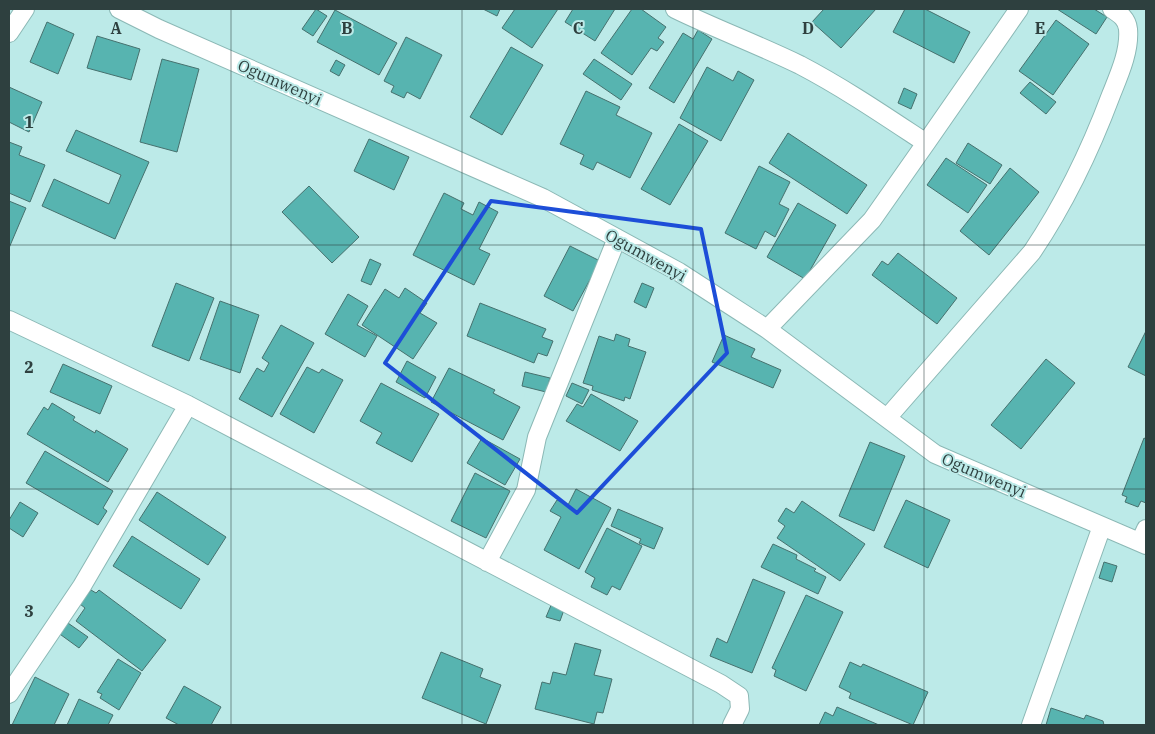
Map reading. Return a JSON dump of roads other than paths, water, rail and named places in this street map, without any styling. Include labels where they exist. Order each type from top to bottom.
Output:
[{"type":"street","points":[[9,33],[26,9]]},
{"type":"street","name":"Ogumwenyi","points":[[119,9],[159,29],[543,198],[679,272],[767,329],[935,454],[1102,526],[1144,539]]},
{"type":"street","points":[[675,9],[717,30],[799,65],[862,100],[926,143]]},
{"type":"street","points":[[767,329],[872,220],[1019,9]]},
{"type":"street","points":[[887,418],[1032,252],[1052,222],[1095,137],[1122,67],[1128,28],[1123,16],[1112,9]]},
{"type":"street","points":[[487,562],[526,490],[538,437],[617,238]]},
{"type":"street","points":[[9,320],[188,405],[721,684],[739,696],[740,709],[732,725]]},
{"type":"street","points":[[9,694],[82,586],[188,405]]},
{"type":"street","points":[[1031,725],[1102,526]]}]
